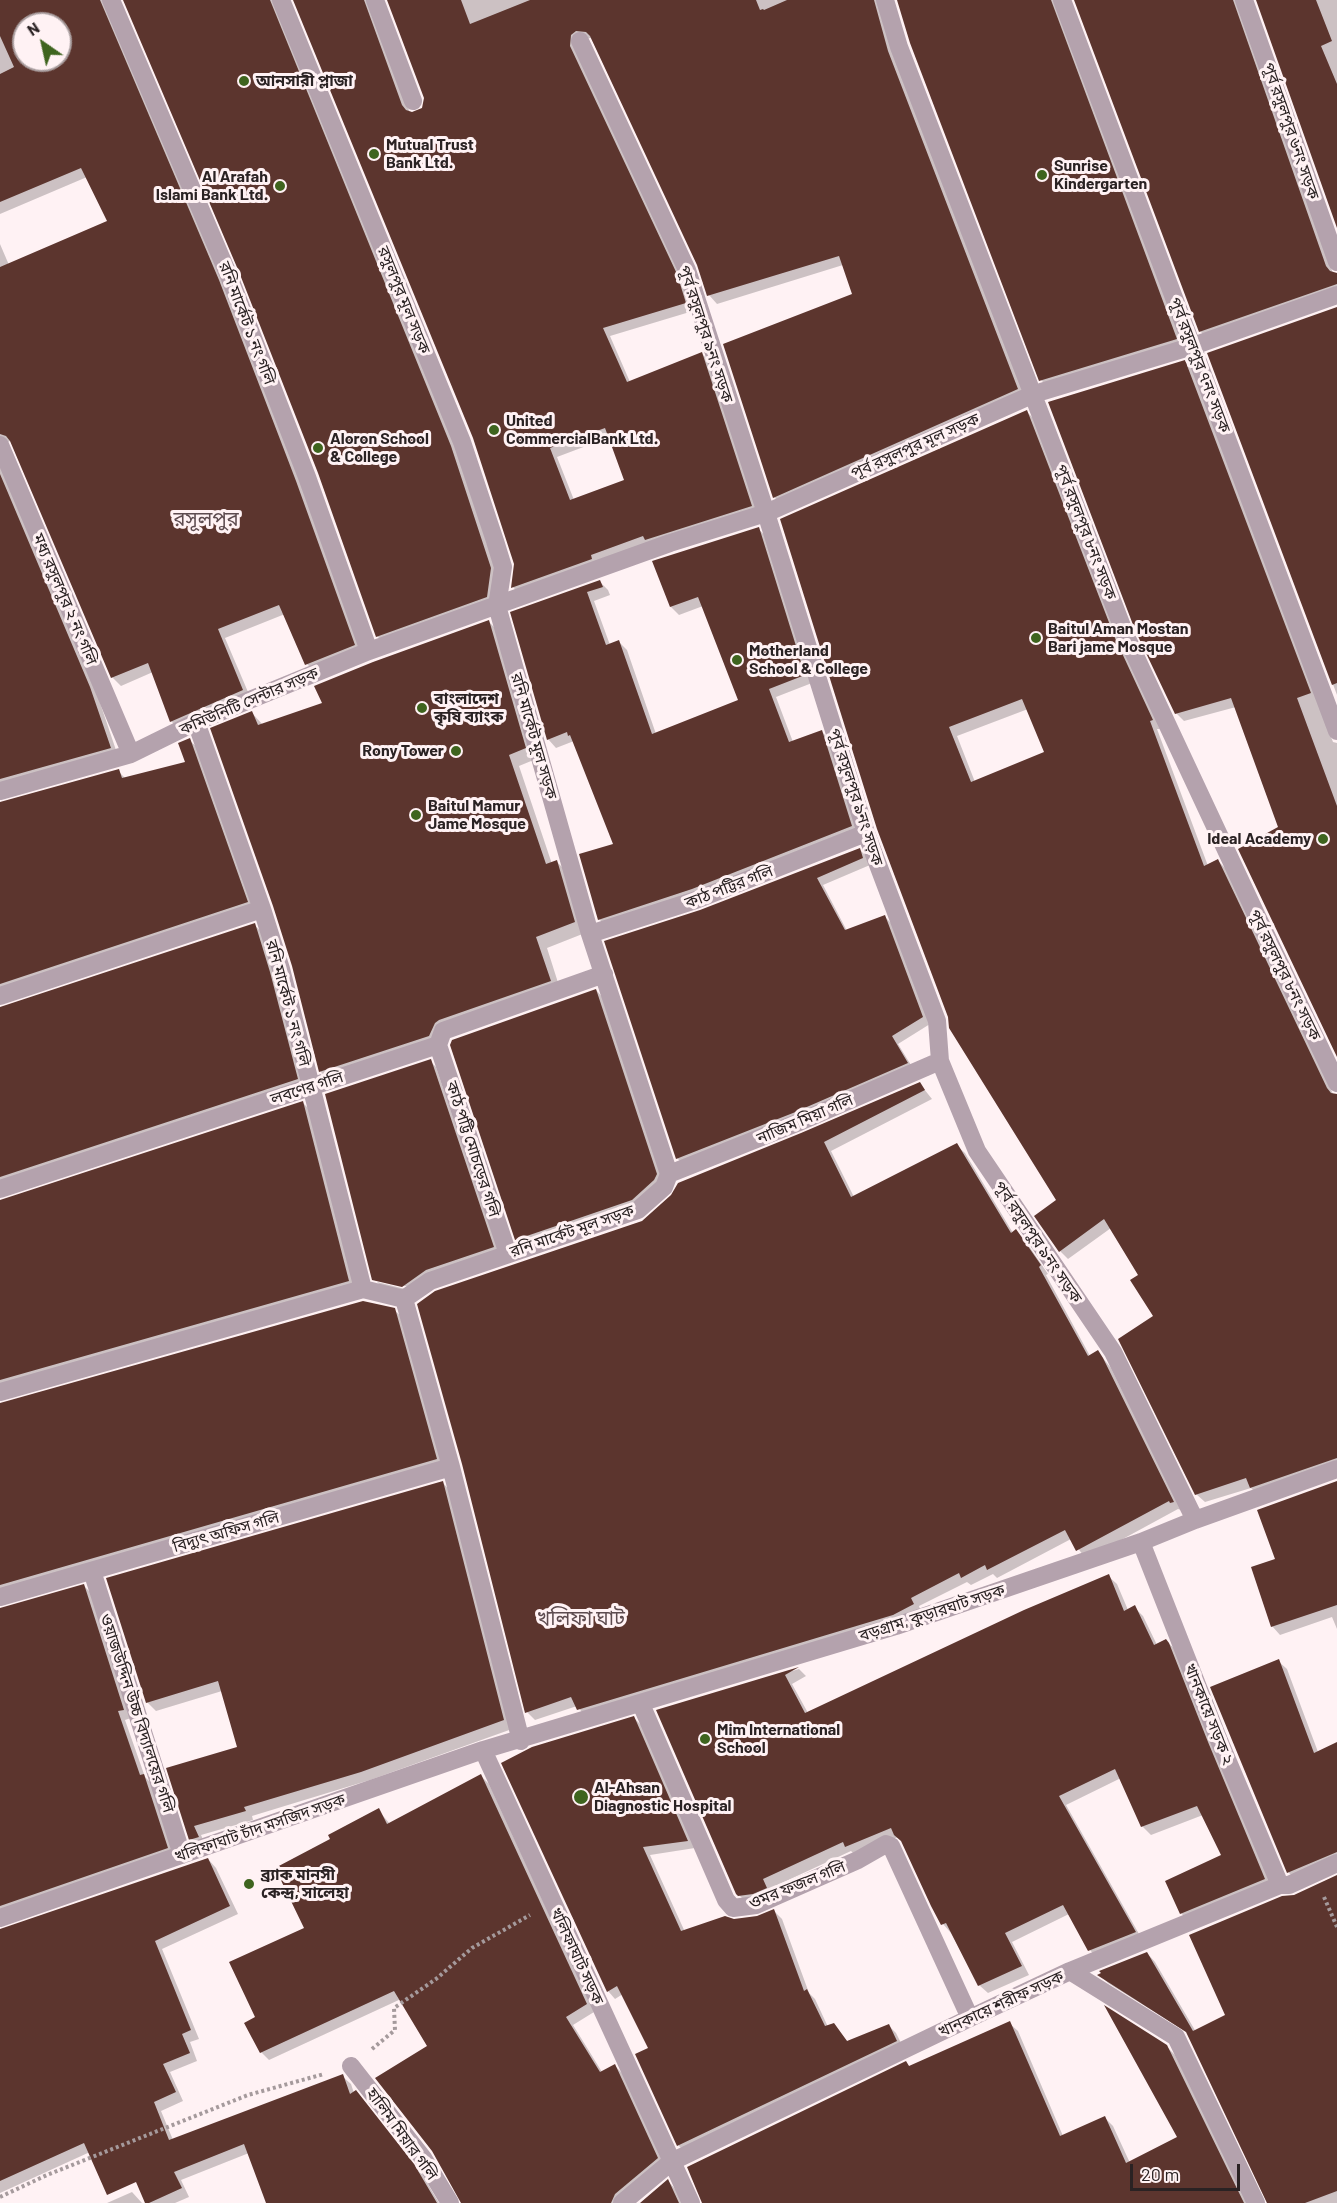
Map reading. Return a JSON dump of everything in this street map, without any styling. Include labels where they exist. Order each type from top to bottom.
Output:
[{"type":"street","name":"রনি মার্কেট ১ নং গলি","points":[[111,0],[229,276],[307,477],[369,651]]},
{"type":"street","name":"রসুলপুর মূল সড়ক","points":[[281,0],[462,442],[503,567],[497,606]]},
{"type":"street","points":[[375,0],[413,101]]},
{"type":"street","name":"পূর্ব রসুলপুর ৮নং সড়ক","points":[[885,0],[899,46],[1125,634],[1337,1083]]},
{"type":"street","name":"পূর্ব রসুলপুর ৭নং সড়ক","points":[[1062,0],[1337,731]]},
{"type":"street","name":"পূর্ব রসুলপুর ৬নং সড়ক","points":[[1244,0],[1337,262]]},
{"type":"street","name":"পূর্ব রসুলপুর ৯নং সড়ক","points":[[580,41],[687,270],[866,833],[937,1022],[940,1060],[977,1151],[1113,1352],[1195,1520]]},
{"type":"street","name":"পূর্ব রসুলপুর মূল সড়ক","points":[[497,606],[670,543],[766,513],[1034,394],[1193,346],[1337,295]]},
{"type":"street","name":"মধ্য রসুলপুর ২ নং গলি","points":[[0,444],[131,754]]},
{"type":"street","name":"কমিউনিটি সেন্টার সড়ক","points":[[0,791],[131,754],[196,722],[369,651],[497,606]]},
{"type":"street","name":"রনি মার্কেট মূল সড়ক","points":[[404,1299],[430,1281],[638,1210],[664,1187],[669,1174],[590,934],[497,606]]},
{"type":"street","name":"রনি মার্কেট ১ নং গলি","points":[[196,722],[281,969],[363,1289]]},
{"type":"street","name":"কাঠ পট্টির গলি","points":[[590,934],[696,900],[866,833]]},
{"type":"street","points":[[0,996],[262,909]]},
{"type":"street","name":"লবণের গলি","points":[[0,1189],[438,1045],[443,1031],[604,975]]},
{"type":"street","name":"কাঠ পট্টি মোচড়ের গলি","points":[[438,1045],[508,1254]]},
{"type":"street","name":"নাজিম মিয়া গলি","points":[[669,1174],[797,1123],[940,1060]]},
{"type":"street","points":[[0,1392],[363,1289],[404,1299],[451,1467],[521,1741]]},
{"type":"street","name":"বিদ্যুৎ অফিস গলি","points":[[0,1597],[451,1467]]},
{"type":"street","name":"বড়গ্রাম, কুড়ারঘাট সড়ক","points":[[521,1741],[896,1626],[1141,1542],[1337,1469]]},
{"type":"street","name":"খানকায়ে সড়ক ২","points":[[1141,1542],[1218,1738],[1280,1885]]},
{"type":"street","name":"ওয়াজউদ্দিন উচ্চ বিদ্যালয়ের গলি","points":[[92,1571],[182,1856]]},
{"type":"street","name":"ওমর ফজল গলি","points":[[641,1704],[726,1900],[732,1908],[756,1905],[858,1860],[886,1844],[891,1846],[970,2018]]},
{"type":"street","name":"খলিফাঘাট চাঁদ মসজিদ সড়ক","points":[[0,1918],[483,1750],[521,1741]]},
{"type":"street","name":"খলিফাঘাট সড়ক","points":[[483,1750],[671,2162]]},
{"type":"street","name":"খানকায়ে শরীফ সড়ক","points":[[622,2203],[671,2162],[970,2018],[1070,1971],[1280,1885],[1289,1885],[1337,1863]]},
{"type":"street","points":[[1070,1971],[1176,2037],[1256,2203]]},
{"type":"street","name":"হালিম মিয়ার গলি","points":[[351,2066],[423,2158],[450,2203]]},
{"type":"street","points":[[671,2162],[691,2203]]},
{"type":"path","points":[[0,2198],[47,2175],[248,2095],[351,2066],[395,2030],[394,2008],[436,1979],[472,1948],[535,1913]]},
{"type":"building","points":[[0,0],[100,0],[219,280],[296,481],[355,645],[305,665],[279,605],[218,629],[243,690],[170,722],[148,663],[111,678],[10,441],[6,436],[0,434],[0,267],[107,221],[81,168],[0,202],[0,74],[12,68],[12,72],[72,72],[72,12],[12,12],[12,63],[0,36]]},
{"type":"building","points":[[123,0],[270,0],[451,446],[491,568],[487,597],[376,637],[318,473],[239,272]]},
{"type":"building","points":[[293,0],[364,0],[402,105],[406,110],[412,112],[422,108],[424,98],[387,0],[461,0],[470,24],[530,0],[756,0],[760,10],[764,10],[787,0],[874,0],[888,51],[1018,389],[773,498],[723,344],[852,294],[839,256],[707,296],[697,265],[590,36],[586,32],[576,31],[571,35],[570,46],[677,274],[686,303],[603,328],[627,382],[702,352],[752,506],[645,540],[643,536],[591,555],[592,559],[511,588],[514,564],[473,438]],"holes":[[[605,428],[624,480],[570,500],[550,448]]]},
{"type":"building","points":[[897,0],[1051,0],[1177,339],[1039,381],[910,43]]},
{"type":"building","points":[[1074,0],[1233,0],[1326,266],[1330,271],[1337,273],[1337,284],[1199,332]]},
{"type":"building","points":[[1256,0],[1316,0],[1332,41],[1321,46],[1337,84],[1337,228]]},
{"type":"building","points":[[1337,307],[1337,683],[1332,685],[1207,353]]},
{"type":"building","points":[[1185,360],[1311,693],[1297,698],[1337,806],[1337,1057],[1238,849],[1278,827],[1231,698],[1175,714],[1135,630],[1048,402]]},
{"type":"building","points":[[1027,410],[1115,638],[1153,720],[1150,721],[1204,866],[1218,859],[1327,1088],[1331,1093],[1337,1094],[1337,1458],[1250,1488],[1246,1478],[1195,1495],[1118,1339],[1153,1316],[1130,1280],[1138,1275],[1104,1219],[1059,1252],[1034,1216],[1056,1200],[949,1028],[948,1017],[877,829],[780,519]],"holes":[[[1022,699],[1044,752],[971,782],[949,727]]]},
{"type":"building","points":[[0,474],[90,687],[111,748],[0,779]]},
{"type":"building","points":[[759,527],[805,675],[769,689],[789,742],[822,730],[852,826],[692,889],[598,920],[579,854],[613,844],[570,735],[568,736],[567,732],[547,740],[510,612],[600,580],[603,587],[587,592],[606,645],[619,640],[652,734],[738,700],[698,597],[670,607],[652,561]]},
{"type":"building","points":[[489,620],[526,748],[509,755],[546,864],[557,860],[575,922],[536,937],[551,981],[439,1020],[435,1023],[429,1036],[319,1072],[292,966],[273,906],[210,728],[252,711],[258,725],[322,703],[314,686]]},
{"type":"building","points":[[190,738],[248,902],[0,984],[0,802],[119,769],[122,778],[185,762],[178,743]]},
{"type":"building","points":[[860,848],[863,858],[817,878],[845,930],[885,915],[923,1017],[892,1036],[908,1063],[793,1113],[676,1159],[604,941],[700,910]]},
{"type":"building","points":[[255,923],[298,1079],[0,1177],[0,1007]]},
{"type":"building","points":[[596,989],[657,1174],[654,1180],[632,1200],[515,1240],[450,1045],[452,1040]]},
{"type":"building","points":[[431,1059],[494,1247],[426,1270],[402,1287],[372,1280],[325,1094]]},
{"type":"building","points":[[920,1082],[925,1090],[824,1142],[851,1197],[957,1143],[1011,1233],[1016,1229],[1041,1265],[1039,1267],[1088,1356],[1098,1350],[1103,1358],[1174,1502],[1169,1501],[1076,1551],[1065,1530],[987,1570],[985,1565],[961,1578],[959,1573],[911,1598],[914,1604],[893,1615],[577,1710],[571,1697],[525,1713],[462,1464],[417,1304],[435,1291],[642,1221],[671,1195],[678,1183]]},
{"type":"building","points":[[303,1101],[349,1281],[0,1380],[0,1200]]},
{"type":"building","points":[[363,1301],[395,1308],[437,1459],[0,1585],[0,1403]]},
{"type":"building","points":[[443,1481],[504,1720],[361,1772],[244,1807],[246,1811],[194,1826],[199,1837],[189,1840],[166,1768],[237,1747],[218,1681],[146,1703],[106,1578]]},
{"type":"building","points":[[1337,1481],[1337,1605],[1271,1627],[1251,1567],[1275,1559],[1257,1510]]},
{"type":"building","points":[[1109,1574],[1124,1611],[1135,1605],[1154,1645],[1166,1639],[1169,1643],[1265,1879],[1180,1914],[1165,1881],[1221,1855],[1197,1806],[1141,1827],[1115,1769],[1059,1796],[1136,1932],[1088,1951],[1063,1905],[1005,1933],[1022,1966],[978,1986],[946,1923],[941,1925],[901,1841],[894,1835],[891,1828],[845,1847],[843,1842],[763,1879],[767,1888],[753,1894],[738,1896],[736,1894],[656,1710],[799,1667],[785,1675],[805,1713],[1024,1610]]},
{"type":"building","points":[[84,1584],[124,1710],[118,1711],[140,1775],[144,1774],[168,1848],[0,1906],[0,1608]]},
{"type":"building","points":[[1279,1659],[1314,1753],[1337,1742],[1337,1852],[1287,1873],[1210,1687]]},
{"type":"building","points":[[634,1716],[688,1841],[643,1847],[681,1931],[725,1916],[734,1919],[757,1916],[774,1909],[804,1991],[807,1989],[825,2026],[834,2023],[847,2041],[889,2024],[897,2041],[677,2146],[635,2054],[648,2048],[617,1986],[607,1992],[501,1763],[532,1747]]},
{"type":"building","points":[[481,1774],[587,2004],[566,2017],[600,2072],[615,2064],[658,2158],[615,2194],[611,2203],[461,2203],[432,2151],[375,2078],[427,2046],[394,1991],[260,2053],[244,2023],[255,2017],[229,1962],[304,1928],[275,1868],[330,1839],[328,1835],[379,1808],[387,1824]]},
{"type":"building","points":[[208,1858],[230,1906],[155,1941],[191,2030],[182,2034],[190,2053],[163,2064],[176,2092],[154,2102],[169,2140],[343,2074],[350,2094],[356,2090],[414,2164],[437,2203],[266,2203],[244,2144],[174,2172],[182,2188],[149,2203],[145,2203],[136,2182],[107,2195],[84,2143],[0,2181],[0,1929]]},
{"type":"building","points":[[1337,1875],[1337,2191],[1305,2203],[1267,2203],[1186,2032],[1097,1975],[1101,1973],[1099,1971],[1147,1952],[1193,2031],[1225,2015],[1189,1935],[1282,1896],[1294,1895]]},
{"type":"building","points":[[1104,2005],[1167,2045],[1244,2203],[702,2203],[687,2167],[906,2061],[909,2066],[1010,2021],[1060,2136],[1105,2116],[1126,2163],[1177,2137]]},
{"type":"building","points":[[668,2179],[679,2203],[640,2203]]},
{"type":"place","name":"আনসারী প্লাজা","points":[[244,81]]},
{"type":"place","name":"Mutual Trust Bank Ltd.","points":[[374,154]]},
{"type":"place","name":"Sunrise Kindergarten","points":[[1042,175]]},
{"type":"place","name":"Al Arafah Islami Bank Ltd.","points":[[280,186]]},
{"type":"place","name":"United CommercialBank Ltd.","points":[[494,430]]},
{"type":"place","name":"Aloron School & College","points":[[318,448]]},
{"type":"place","name":"Baitul Aman Mostan Bari jame Mosque","points":[[1036,638]]},
{"type":"place","name":"Motherland School & College","points":[[737,660]]},
{"type":"place","name":"বাংলাদেশ কৃষি ব্যাংক","points":[[422,708]]},
{"type":"place","name":"Rony Tower","points":[[456,751]]},
{"type":"place","name":"Baitul Mamur Jame Mosque","points":[[416,815]]},
{"type":"place","name":"Ideal Academy","points":[[1323,839]]},
{"type":"place","name":"Mim International School","points":[[705,1739]]},
{"type":"place","name":"Al-Ahsan Diagnostic Hospital","points":[[581,1797]]},
{"type":"place","name":"ব্র্যাক মানসী কেন্দ্র, সালেহা","points":[[249,1884]]},
{"type":"district","name":"রসূলপুর","points":[[206,519]]},
{"type":"district","name":"খলিফা ঘাট","points":[[581,1618]]}]
